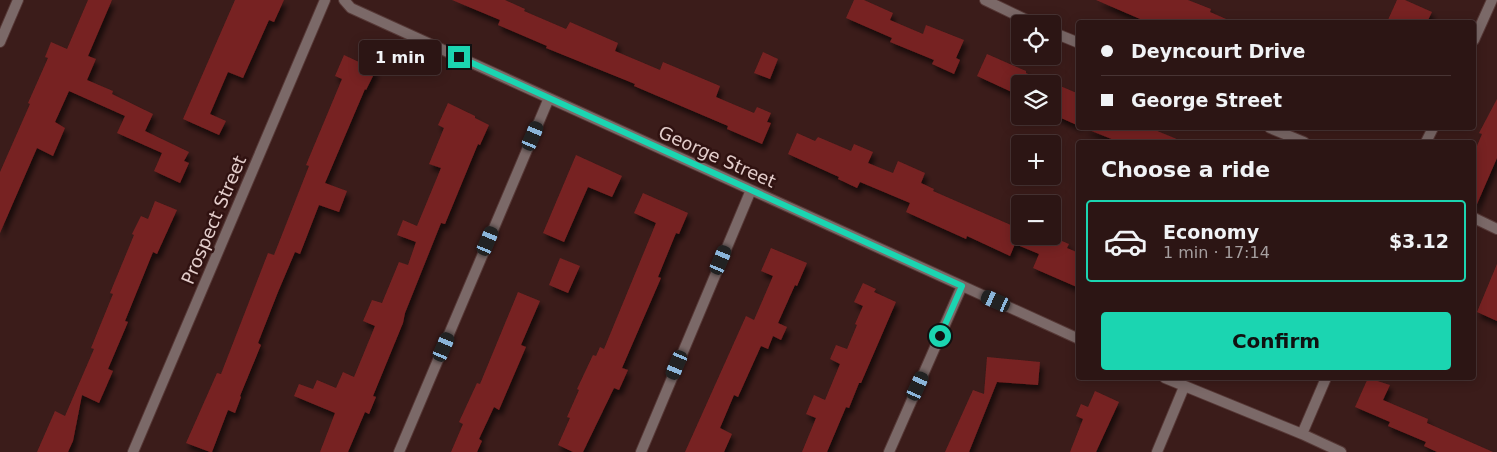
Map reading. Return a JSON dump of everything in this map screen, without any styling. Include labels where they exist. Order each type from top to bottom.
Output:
[{"type":"street","points":[[0,42],[18,0]]},
{"type":"street","name":"Prospect Street","points":[[134,452],[325,0]]},
{"type":"street","name":"George Street","points":[[344,0],[351,8],[1076,338]]},
{"type":"street","points":[[985,0],[1016,15]]},
{"type":"street","points":[[1476,36],[1492,0]]},
{"type":"street","points":[[1061,36],[1076,42]]},
{"type":"street","points":[[399,452],[549,98]]},
{"type":"street","points":[[1275,130],[1299,140]]},
{"type":"street","points":[[641,452],[751,190]]},
{"type":"street","points":[[1476,219],[1497,229]]},
{"type":"street","points":[[889,452],[962,286]]},
{"type":"street","points":[[1168,380],[1302,434],[1341,452]]},
{"type":"street","points":[[1302,434],[1325,380]]},
{"type":"street","points":[[1157,452],[1184,387]]},
{"type":"building","points":[[88,0],[112,0],[88,56],[96,59],[87,80],[113,91],[112,94],[153,114],[145,131],[189,152],[184,161],[189,163],[180,183],[154,171],[162,153],[117,133],[125,116],[69,91],[55,122],[65,128],[53,156],[37,148],[0,233],[0,172],[30,104],[28,103],[48,58],[45,57],[51,42],[67,49]]},
{"type":"building","points":[[235,0],[284,0],[274,22],[269,20],[243,78],[228,72],[210,114],[226,121],[219,135],[183,119]]},
{"type":"building","points":[[452,0],[505,0],[525,9],[524,11],[566,29],[570,22],[618,43],[615,51],[660,70],[663,62],[720,86],[716,97],[754,113],[757,107],[771,113],[767,122],[771,123],[762,144],[727,129],[728,126],[634,86],[635,84],[546,48],[547,46],[498,25],[500,20]]},
{"type":"building","points":[[854,0],[864,0],[893,13],[890,20],[923,34],[926,25],[964,40],[956,58],[960,60],[954,74],[932,64],[934,60],[890,42],[892,38],[846,18]]},
{"type":"building","points":[[1096,0],[1188,0],[1211,9],[1210,12],[1228,20],[1142,20]]},
{"type":"building","points":[[1397,0],[1405,0],[1432,12],[1428,20],[1388,20]]},
{"type":"building","points":[[763,52],[778,59],[770,79],[754,73]]},
{"type":"building","points":[[987,54],[1026,71],[1030,75],[1011,75],[1011,92],[977,76]]},
{"type":"building","points":[[344,55],[376,70],[365,89],[325,183],[347,191],[339,212],[319,205],[300,254],[295,252],[278,292],[258,343],[261,345],[235,413],[228,410],[212,452],[210,452],[186,443],[217,373],[221,374],[268,253],[274,255],[309,166],[306,165],[342,79],[335,76]]},
{"type":"building","points":[[1061,86],[1076,93],[1076,125],[1061,118]]},
{"type":"building","points":[[1497,99],[1497,158],[1476,206],[1476,148],[1482,134],[1479,133]]},
{"type":"building","points":[[448,103],[489,125],[480,145],[478,144],[445,224],[441,223],[373,396],[376,397],[369,414],[365,412],[348,452],[320,452],[335,413],[294,396],[299,384],[313,389],[317,380],[336,388],[343,372],[354,377],[375,326],[363,321],[372,300],[382,303],[399,262],[408,265],[416,242],[397,235],[403,220],[417,226],[441,168],[429,164],[444,128],[438,125]]},
{"type":"building","points":[[1089,130],[1155,130],[1179,140],[1114,140]]},
{"type":"building","points":[[797,133],[815,141],[818,137],[851,151],[854,144],[873,152],[868,163],[893,173],[898,161],[925,173],[921,183],[934,189],[933,191],[1011,225],[1011,245],[1015,245],[1010,256],[967,236],[966,239],[906,212],[910,203],[860,182],[857,188],[838,179],[839,177],[788,154]]},
{"type":"building","points":[[576,155],[622,176],[612,197],[588,187],[564,242],[543,233]]},
{"type":"building","points":[[643,193],[688,213],[679,234],[676,233],[658,277],[661,278],[622,368],[628,370],[619,390],[614,388],[583,452],[573,452],[558,445],[570,418],[567,417],[579,390],[577,389],[593,355],[596,356],[600,347],[604,349],[656,223],[634,213]]},
{"type":"building","points":[[155,201],[177,210],[157,254],[153,252],[125,321],[128,322],[108,369],[113,371],[99,403],[82,395],[73,441],[68,452],[37,452],[55,411],[65,416],[94,349],[91,348],[113,294],[110,293],[134,235],[132,234],[141,216],[148,219]]},
{"type":"building","points":[[1061,241],[1069,244],[1067,248],[1076,252],[1076,287],[1033,268],[1039,254],[1017,245],[1061,245]]},
{"type":"building","points":[[771,248],[807,263],[778,323],[787,327],[781,340],[773,336],[768,349],[761,346],[738,397],[734,395],[720,428],[732,434],[724,452],[685,452],[746,316],[754,320],[773,276],[761,271]]},
{"type":"building","points":[[560,258],[580,266],[568,293],[549,285]]},
{"type":"building","points":[[1497,264],[1497,321],[1477,312]]},
{"type":"building","points":[[863,283],[876,289],[874,292],[896,302],[861,383],[859,383],[849,408],[846,407],[827,452],[802,452],[816,418],[806,414],[814,395],[825,400],[840,364],[830,359],[836,345],[847,349],[863,306],[854,302]]},
{"type":"building","points":[[518,292],[540,301],[521,345],[526,347],[499,410],[494,407],[479,439],[482,441],[477,452],[451,452],[463,424],[459,422],[477,383],[480,384]]},
{"type":"building","points":[[987,357],[1040,362],[1038,385],[997,382],[969,452],[945,452],[973,390],[984,394]]},
{"type":"building","points":[[1367,380],[1374,380],[1390,385],[1383,400],[1428,419],[1427,423],[1493,452],[1437,452],[1424,446],[1426,442],[1388,426],[1390,422],[1355,407]]},
{"type":"building","points":[[1095,391],[1119,402],[1096,452],[1070,452],[1083,419],[1076,416],[1081,404],[1088,407]]},
{"type":"route","points":[[459,57],[962,286],[940,336]]}]
